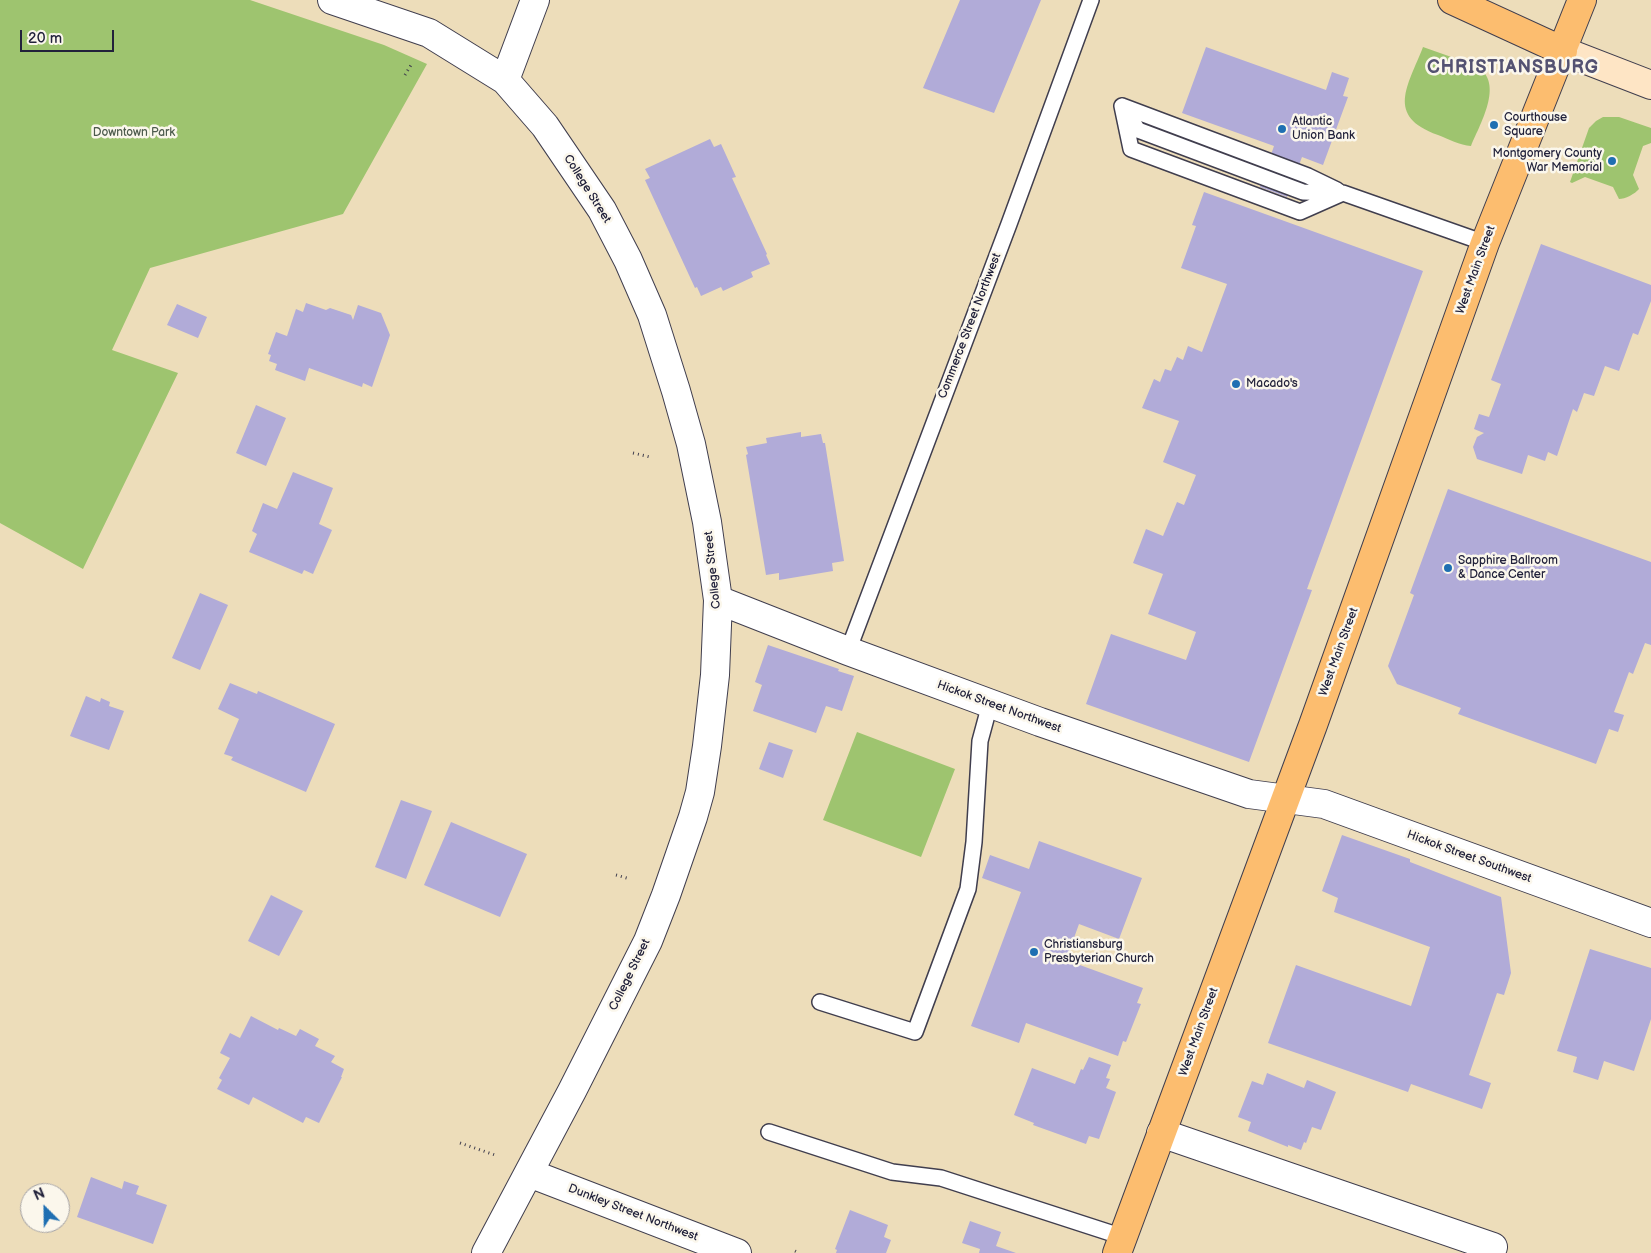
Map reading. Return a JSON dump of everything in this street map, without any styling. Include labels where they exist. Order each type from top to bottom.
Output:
[{"type":"main road","points":[[1452,0],[1563,51],[1651,85]]},
{"type":"main road","name":"West Main Street","points":[[1120,1245],[1313,724],[1485,243],[1582,0]]},
{"type":"street","name":"College Street","points":[[332,0],[429,33],[504,80],[545,126],[602,210],[628,260],[652,315],[676,390],[707,522],[718,600],[715,674],[708,746],[700,792],[693,818],[666,895],[648,940],[486,1253]]},
{"type":"street","points":[[504,80],[534,0]]},
{"type":"street","name":"Hickok Street Northwest","points":[[718,600],[990,704],[1249,794],[1284,798]]},
{"type":"street","name":"Hickok Street Southwest","points":[[1284,798],[1324,804],[1651,923]]},
{"type":"street","points":[[1161,1133],[1492,1247]]},
{"type":"street","name":"Dunkley Street Northwest","points":[[529,1173],[737,1253]]},
{"type":"lane","name":"Commerce Street Northwest","points":[[848,651],[1092,0]]},
{"type":"lane","points":[[1342,193],[1300,212],[1131,148],[1122,106],[1308,176],[1342,193],[1485,243]]},
{"type":"lane","points":[[820,1002],[915,1032],[968,889],[974,842],[980,741],[990,704]]},
{"type":"lane","points":[[769,1132],[892,1172],[941,1178],[1120,1245]]},
{"type":"path","points":[[405,75],[411,65]]},
{"type":"path","points":[[633,452],[650,457]]},
{"type":"path","points":[[616,875],[630,880]]},
{"type":"path","points":[[460,1143],[495,1155]]},
{"type":"path","points":[[795,1251],[799,1253]]},
{"type":"green space","name":"Downtown Park","points":[[0,0],[250,0],[384,45],[427,64],[343,214],[150,268],[112,350],[178,373],[83,569],[0,523]]},
{"type":"green space","points":[[1423,47],[1474,65],[1483,72],[1488,81],[1490,91],[1485,114],[1471,146],[1454,142],[1422,127],[1411,119],[1406,109],[1407,87]]},
{"type":"green space","points":[[1603,117],[1619,117],[1651,128],[1651,143],[1643,146],[1633,175],[1639,189],[1624,198],[1619,199],[1613,187],[1585,177],[1572,183],[1570,182],[1589,128]]},
{"type":"green space","points":[[857,732],[955,769],[921,857],[823,820]]},
{"type":"building","points":[[960,0],[1041,0],[994,113],[923,88]]},
{"type":"building","name":"Atlantic Union Bank","points":[[1206,47],[1326,90],[1332,72],[1349,78],[1343,96],[1348,97],[1323,165],[1302,157],[1287,197],[1260,187],[1274,146],[1182,113]]},
{"type":"building","points":[[710,139],[714,147],[721,144],[736,177],[732,178],[770,264],[751,272],[753,277],[723,291],[721,287],[701,296],[697,287],[695,288],[645,180],[650,178],[645,169]]},
{"type":"building","points":[[1204,192],[1423,271],[1307,589],[1312,590],[1249,762],[1086,704],[1111,634],[1186,660],[1196,632],[1148,614],[1163,574],[1133,563],[1146,529],[1163,536],[1177,502],[1184,505],[1196,475],[1163,462],[1179,421],[1142,408],[1154,379],[1160,382],[1165,369],[1171,371],[1177,357],[1183,360],[1188,346],[1202,352],[1227,284],[1181,268],[1196,226],[1192,225]]},
{"type":"building","points":[[1541,244],[1651,285],[1651,301],[1638,335],[1633,333],[1619,371],[1605,366],[1594,396],[1584,393],[1577,412],[1573,409],[1557,456],[1548,452],[1545,461],[1528,455],[1522,474],[1477,459],[1473,447],[1477,437],[1484,433],[1474,429],[1479,414],[1489,417],[1501,384],[1491,380]]},
{"type":"building","points":[[306,303],[326,310],[330,308],[351,315],[353,320],[358,305],[381,313],[390,335],[372,387],[363,383],[362,387],[309,368],[305,381],[275,370],[277,364],[269,361],[271,355],[268,354],[276,332],[287,336],[296,309],[303,312]]},
{"type":"building","points":[[177,304],[207,317],[198,338],[167,325]]},
{"type":"building","points":[[256,405],[286,418],[266,466],[236,453]]},
{"type":"building","points":[[801,432],[801,437],[821,434],[823,443],[825,443],[844,561],[832,563],[833,571],[779,580],[779,573],[766,575],[746,447],[767,443],[766,438]]},
{"type":"building","points":[[293,472],[333,488],[319,524],[332,530],[313,574],[304,570],[302,574],[249,552],[257,534],[252,531],[263,503],[277,509]]},
{"type":"building","points":[[1448,489],[1651,562],[1651,645],[1645,643],[1633,674],[1629,672],[1614,712],[1624,715],[1618,732],[1609,729],[1596,764],[1458,714],[1461,708],[1397,684],[1388,666],[1414,595],[1410,593]]},
{"type":"building","points":[[200,593],[228,605],[200,670],[172,658]]},
{"type":"building","points":[[768,645],[854,676],[842,711],[826,706],[816,733],[753,711],[762,685],[755,682]]},
{"type":"building","points":[[230,683],[257,694],[258,691],[335,724],[306,792],[231,760],[233,757],[224,754],[239,719],[218,709]]},
{"type":"building","points":[[86,696],[100,702],[101,698],[110,702],[109,706],[124,711],[109,750],[70,736]]},
{"type":"building","points":[[769,742],[793,750],[783,778],[759,769]]},
{"type":"building","points":[[401,800],[432,811],[406,879],[375,867]]},
{"type":"building","points":[[451,822],[527,854],[500,917],[424,885]]},
{"type":"building","points":[[1342,835],[1410,859],[1410,862],[1501,897],[1511,973],[1504,995],[1497,993],[1469,1075],[1491,1083],[1482,1109],[1411,1084],[1408,1092],[1268,1043],[1296,965],[1411,1006],[1430,947],[1334,912],[1338,898],[1322,891]]},
{"type":"building","name":"Christiansburg Presbyterian Church","points":[[1039,841],[1142,878],[1119,939],[1079,924],[1066,960],[1143,988],[1137,1003],[1141,1004],[1126,1042],[1123,1041],[1118,1056],[1026,1023],[1019,1043],[971,1026],[1021,892],[982,878],[990,855],[1029,869]]},
{"type":"building","points":[[271,895],[303,911],[279,956],[248,941]]},
{"type":"building","points":[[1590,949],[1651,968],[1651,1019],[1634,1071],[1604,1061],[1598,1080],[1573,1072],[1577,1057],[1557,1051]]},
{"type":"building","points":[[251,1016],[278,1030],[279,1028],[296,1036],[300,1029],[319,1039],[315,1046],[335,1056],[331,1062],[344,1069],[342,1077],[319,1123],[306,1117],[303,1123],[253,1097],[249,1105],[217,1089],[222,1080],[219,1078],[230,1058],[220,1053],[230,1033],[240,1038]]},
{"type":"building","points":[[1089,1057],[1111,1065],[1106,1078],[1110,1079],[1106,1088],[1116,1092],[1099,1139],[1089,1136],[1086,1144],[1033,1125],[1034,1123],[1014,1115],[1032,1068],[1075,1084],[1081,1069],[1083,1070]]},
{"type":"building","points":[[1267,1073],[1304,1088],[1307,1080],[1336,1092],[1321,1130],[1312,1127],[1301,1150],[1288,1145],[1288,1147],[1248,1131],[1251,1122],[1238,1117],[1252,1081],[1263,1085]]},
{"type":"building","points":[[91,1177],[122,1189],[124,1181],[139,1186],[136,1194],[167,1205],[153,1244],[77,1217]]},
{"type":"building","points":[[850,1210],[888,1225],[884,1237],[891,1240],[886,1253],[836,1253],[837,1250],[835,1249]]},
{"type":"building","points":[[970,1221],[1001,1232],[996,1246],[1016,1253],[979,1253],[980,1249],[962,1243]]},
{"type":"place","name":"Courthouse Square","points":[[1494,125]]},
{"type":"place","name":"Atlantic Union Bank","points":[[1282,129]]},
{"type":"place","name":"Montgomery County War Memorial","points":[[1612,161]]},
{"type":"place","name":"Macado's","points":[[1236,384]]},
{"type":"place","name":"Sapphire Ballroom & Dance Center","points":[[1448,568]]},
{"type":"place","name":"Christiansburg Presbyterian Church","points":[[1034,952]]},
{"type":"district","name":"CHRISTIANSBURG","points":[[1513,68]]}]
